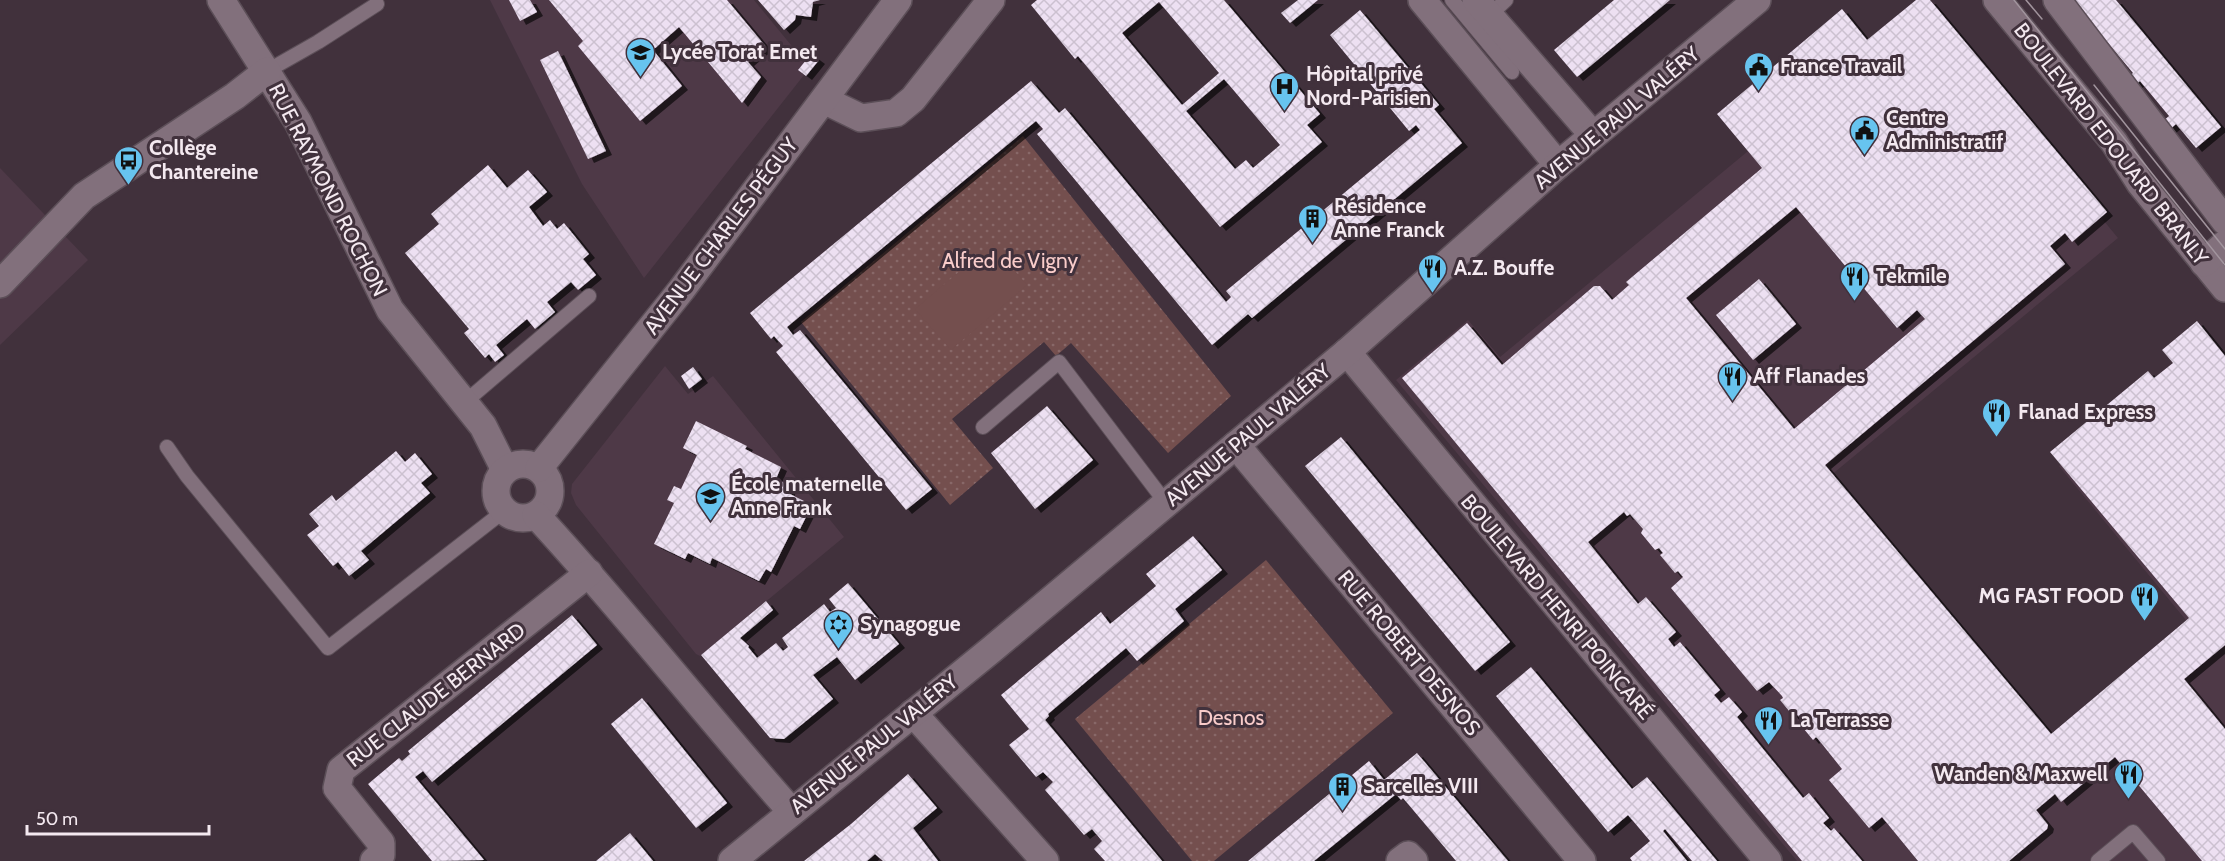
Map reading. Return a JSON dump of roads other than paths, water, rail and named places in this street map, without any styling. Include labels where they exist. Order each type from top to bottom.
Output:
[{"type":"street","points":[[221,0],[267,71]]},
{"type":"street","name":"AVENUE CHARLES PÉGUY","points":[[539,468],[682,289],[898,0]]},
{"type":"street","points":[[824,100],[861,118],[896,113],[913,99],[992,0]]},
{"type":"street","points":[[1422,0],[1558,165]]},
{"type":"street","name":"AVENUE PAUL VALÉRY","points":[[732,861],[1347,352],[1558,165],[1757,0]]},
{"type":"street","name":"BOULEVARD EDOUARD BRANLY","points":[[1997,0],[2114,142],[2140,183],[2225,288]]},
{"type":"street","name":"BOULEVARD EDOUARD BRANLY","points":[[2057,0],[2225,221]]},
{"type":"street","points":[[1490,5],[1522,55],[1593,135]]},
{"type":"street","name":"RUE RAYMOND ROCHON","points":[[0,284],[84,196],[235,96],[267,71],[298,122],[390,310],[483,426],[505,470]]},
{"type":"street","points":[[2204,263],[2225,244]]},
{"type":"street","name":"BOULEVARD HENRI POINCARÉ","points":[[1347,352],[1768,861]]},
{"type":"street","name":"RUE ROBERT DESNOS","points":[[1236,445],[1582,861]]},
{"type":"street","points":[[521,463],[539,468],[545,475],[550,492],[543,509],[536,515],[519,518],[504,511],[498,504],[495,486],[505,470],[521,463]]},
{"type":"street","points":[[536,515],[589,573],[791,811]]},
{"type":"street","name":"RUE CLAUDE BERNARD","points":[[374,861],[381,855],[381,843],[337,788],[341,770],[589,573]]},
{"type":"street","points":[[913,712],[1045,861]]},
{"type":"street","points":[[1400,861],[1408,855],[1413,861]]},
{"type":"lane","points":[[1452,0],[1512,72]]},
{"type":"lane","points":[[267,71],[377,4]]},
{"type":"lane","points":[[465,402],[590,296]]},
{"type":"lane","points":[[983,427],[1059,362],[1166,503]]},
{"type":"lane","points":[[167,447],[328,648],[504,511]]},
{"type":"lane","points":[[2098,861],[2133,832],[2158,861]]},
{"type":"tram line","points":[[2014,0],[2225,265]]},
{"type":"tram line","points":[[2026,0],[2042,19]]},
{"type":"tram line","points":[[2094,85],[2225,249]]},
{"type":"place","name":"Lycée Torat Emet","points":[[641,78]]},
{"type":"place","name":"France Travail","points":[[1759,92]]},
{"type":"place","name":"Hôpital privé Nord-Parisien","points":[[1285,112]]},
{"type":"place","name":"Centre Administratif","points":[[1865,156]]},
{"type":"place","name":"Collège Chantereine","points":[[128,186]]},
{"type":"place","name":"Résidence Anne Franck","points":[[1313,244]]},
{"type":"place","name":"A.Z. Bouffe","points":[[1433,294]]},
{"type":"place","name":"Tekmile","points":[[1855,302]]},
{"type":"place","name":"Aff Flanades","points":[[1732,402]]},
{"type":"place","name":"Flanad Express","points":[[1997,438]]},
{"type":"place","name":"École maternelle Anne Frank","points":[[710,522]]},
{"type":"place","name":"MG FAST FOOD","points":[[2145,622]]},
{"type":"place","name":"Synagogue","points":[[839,650]]},
{"type":"place","name":"La Terrasse","points":[[1769,746]]},
{"type":"place","name":"Wanden & Maxwell","points":[[2129,800]]},
{"type":"place","name":"Sarcelles VIII","points":[[1342,812]]},
{"type":"park label","name":"Alfred de Vigny","points":[[1010,261]]},
{"type":"park label","name":"Desnos","points":[[1231,718]]}]
